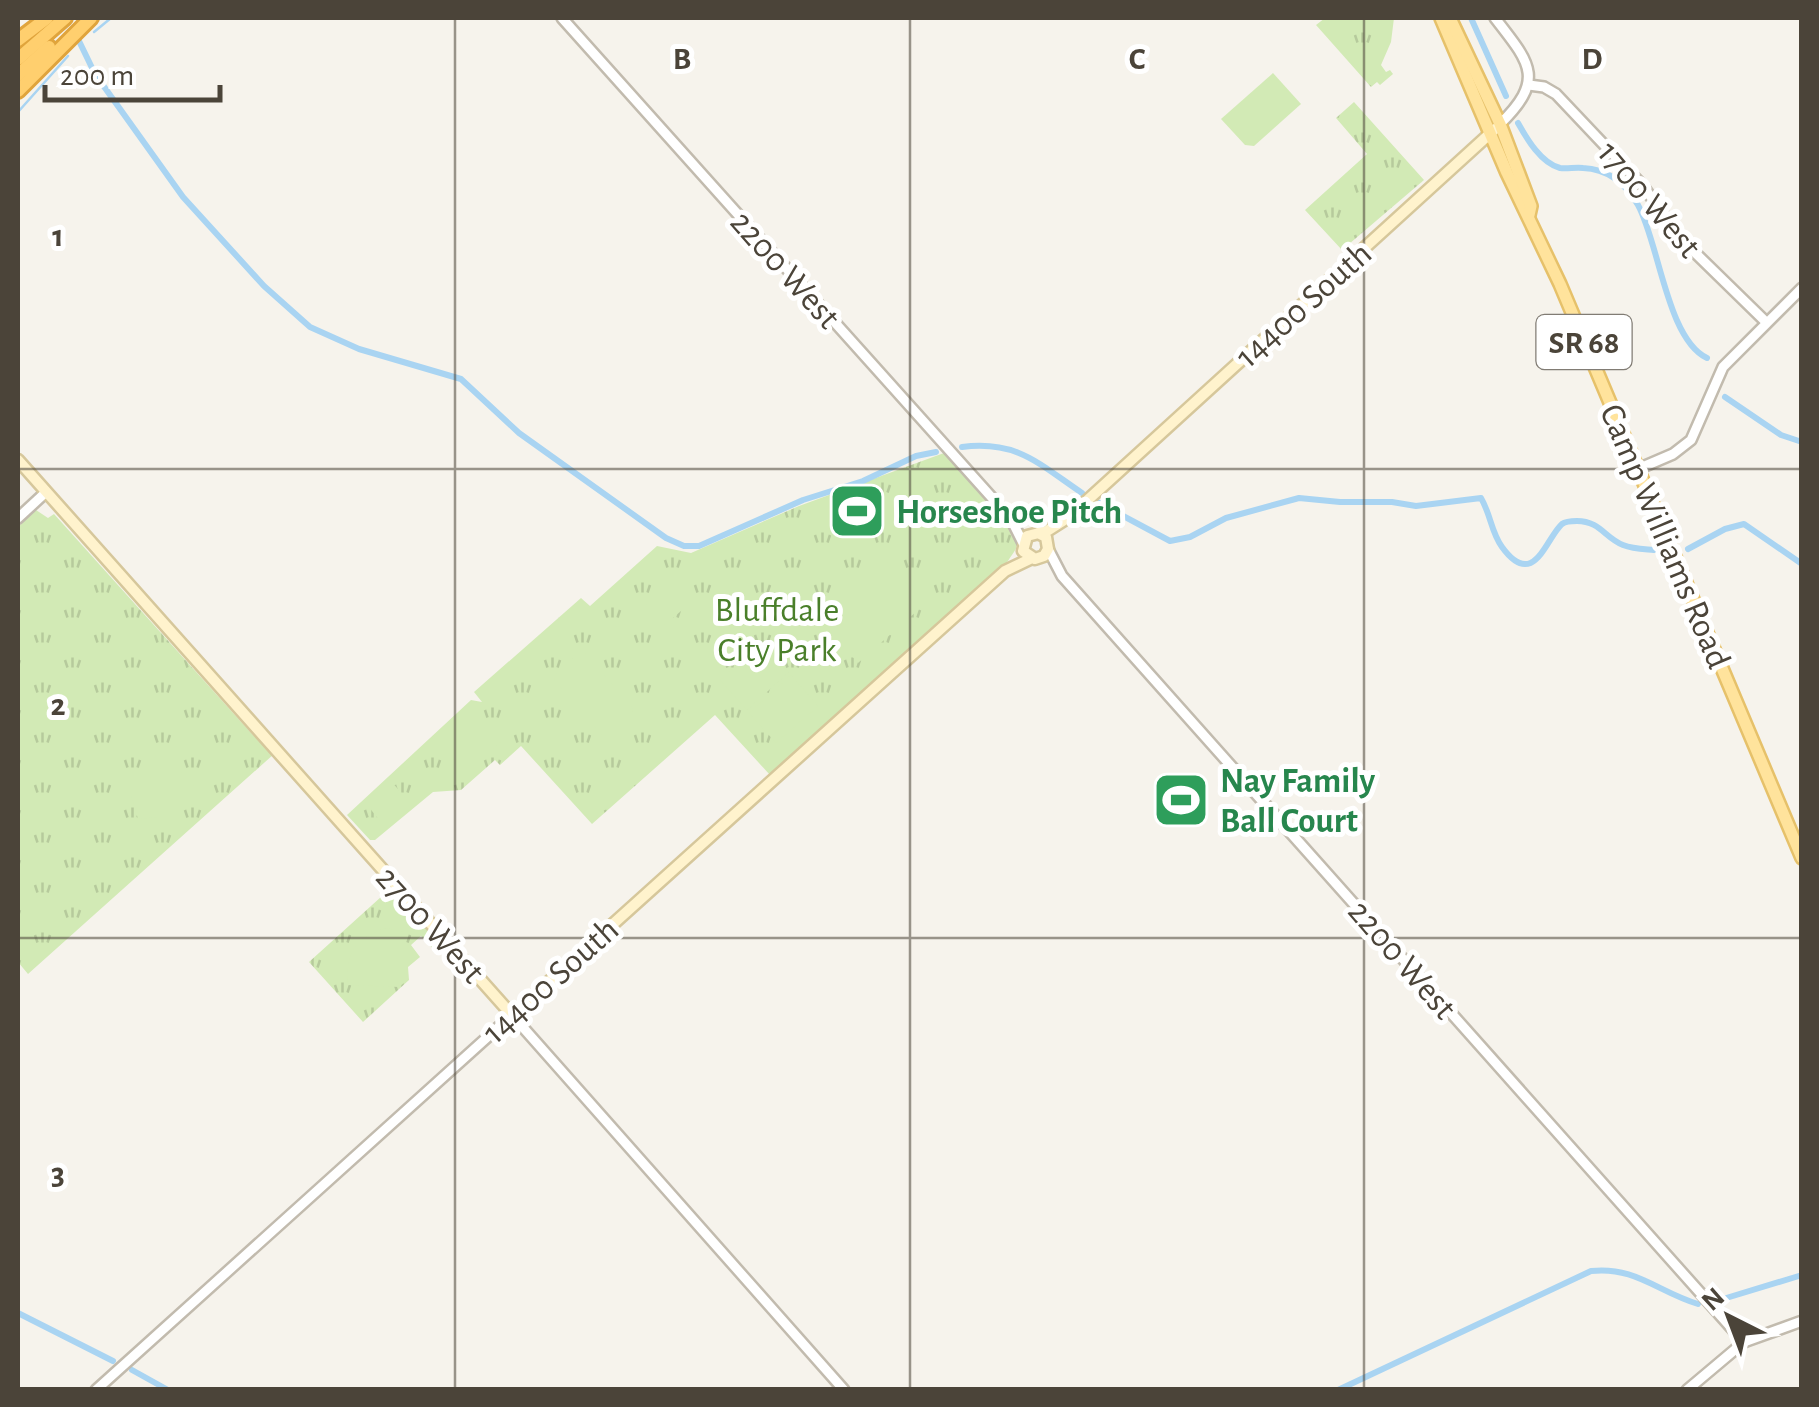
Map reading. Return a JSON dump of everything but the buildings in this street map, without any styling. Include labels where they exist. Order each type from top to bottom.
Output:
[{"type":"highway","points":[[18,40],[47,18]]},
{"type":"highway","points":[[18,59],[64,18]]},
{"type":"highway","points":[[18,75],[82,18]]},
{"type":"highway","points":[[18,91],[92,18]]},
{"type":"main road","name":"Camp Williams Road","points":[[1441,18],[1530,206],[1530,214],[1802,858]]},
{"type":"main road","name":"Camp Williams Road","points":[[1450,18],[1495,129]]},
{"type":"main road","name":"14400 South","points":[[1037,533],[1051,530],[1069,517],[1495,129]]},
{"type":"main road","name":"2700 West","points":[[18,460],[512,1015]]},
{"type":"main road","name":"14400 South","points":[[1048,547],[1069,517]]},
{"type":"main road","points":[[1037,533],[1046,538],[1048,547],[1044,556],[1034,559],[1026,554],[1023,545],[1026,536],[1037,533]]},
{"type":"main road","name":"14400 South","points":[[512,1015],[1006,572],[1023,545]]},
{"type":"main road","name":"14400 South","points":[[1006,572],[1034,559]]},
{"type":"street","name":"2200 West","points":[[562,18],[1011,519],[1023,545]]},
{"type":"street","points":[[1494,18],[1524,57],[1530,85]]},
{"type":"street","name":"14400 South","points":[[1495,129],[1518,105],[1530,85]]},
{"type":"street","name":"1700 West","points":[[1530,85],[1544,86],[1556,94],[1643,186],[1681,239],[1766,322]]},
{"type":"street","points":[[1638,469],[1673,454],[1691,440],[1720,372],[1802,288]]},
{"type":"street","points":[[18,518],[46,493]]},
{"type":"street","name":"2200 West","points":[[1011,519],[1037,533]]},
{"type":"street","name":"2200 West","points":[[1048,547],[1062,576],[1744,1342]]},
{"type":"street","name":"2200 West","points":[[1034,559],[1062,576]]},
{"type":"street","name":"14400 South","points":[[96,1390],[512,1015]]},
{"type":"street","name":"2700 West","points":[[512,1015],[844,1390]]},
{"type":"street","points":[[1686,1390],[1744,1342],[1802,1321]]},
{"type":"green space","points":[[1325,18],[1394,18],[1391,42],[1381,65],[1393,74],[1371,87],[1316,25]]},
{"type":"green space","points":[[1273,73],[1301,104],[1254,146],[1245,145],[1221,119]]},
{"type":"green space","points":[[1354,102],[1424,180],[1342,250],[1305,210],[1367,154],[1336,118]]},
{"type":"green space","name":"Bluffdale City Park","points":[[944,453],[1007,522],[1017,539],[1015,551],[770,775],[715,715],[592,824],[521,746],[500,765],[495,760],[461,790],[433,792],[375,840],[370,840],[347,815],[471,700],[482,702],[474,692],[581,598],[590,606],[657,546],[691,553],[799,506]]},
{"type":"green space","points":[[36,510],[48,518],[54,514],[274,754],[28,974],[18,962],[18,527]]},
{"type":"green space","points":[[887,562],[925,604],[858,663],[821,621]]},
{"type":"green space","points":[[677,576],[697,597],[665,625],[646,604]]},
{"type":"green space","points":[[762,642],[789,672],[747,710],[720,680]]},
{"type":"green space","points":[[580,652],[632,707],[633,712],[608,735],[602,735],[554,680],[557,672]]},
{"type":"green space","points":[[791,675],[818,706],[776,743],[749,713]]},
{"type":"green space","points":[[472,706],[505,739],[470,761],[450,751],[437,738]]},
{"type":"green space","points":[[170,760],[194,786],[158,817],[138,819],[131,795]]},
{"type":"green space","points":[[390,780],[405,797],[405,813],[386,829],[365,802]]},
{"type":"green space","points":[[392,887],[445,947],[437,953],[421,936],[411,945],[420,957],[408,967],[409,980],[363,1022],[309,962]]},
{"type":"green space","points":[[387,928],[404,932],[404,983],[399,987],[348,985],[348,964],[354,948],[367,936]]},
{"type":"waterway","points":[[94,32],[111,18]]},
{"type":"waterway","points":[[1471,18],[1506,96]]},
{"type":"waterway","points":[[79,41],[95,74],[183,197],[264,286],[310,327],[359,349],[461,379],[519,433],[666,538],[684,546],[699,546],[803,500],[863,481],[916,456],[936,452]]},
{"type":"waterway","points":[[18,112],[68,56]]},
{"type":"waterway","points":[[1518,123],[1535,150],[1553,165],[1600,171],[1628,190],[1645,222],[1682,331],[1693,348],[1707,358]]},
{"type":"waterway","points":[[1725,397],[1781,435],[1802,442]]},
{"type":"waterway","points":[[962,447],[1013,451],[1082,493]]},
{"type":"waterway","points":[[1099,503],[1170,541],[1190,537],[1226,518],[1299,498],[1416,506],[1481,498],[1498,541],[1513,559],[1523,564],[1538,557],[1562,524],[1570,521],[1591,524],[1627,546],[1654,550]]},
{"type":"waterway","points":[[1688,549],[1725,529],[1744,524],[1802,564]]},
{"type":"waterway","points":[[1338,1390],[1591,1271],[1634,1276],[1698,1304]]},
{"type":"waterway","points":[[1723,1299],[1802,1275]]},
{"type":"waterway","points":[[18,1313],[113,1361]]},
{"type":"waterway","points":[[132,1370],[168,1390]]},
{"type":"place","name":"Horseshoe Pitch","points":[[857,511]]},
{"type":"place","name":"Nay Family Ball Court","points":[[1181,800]]}]
